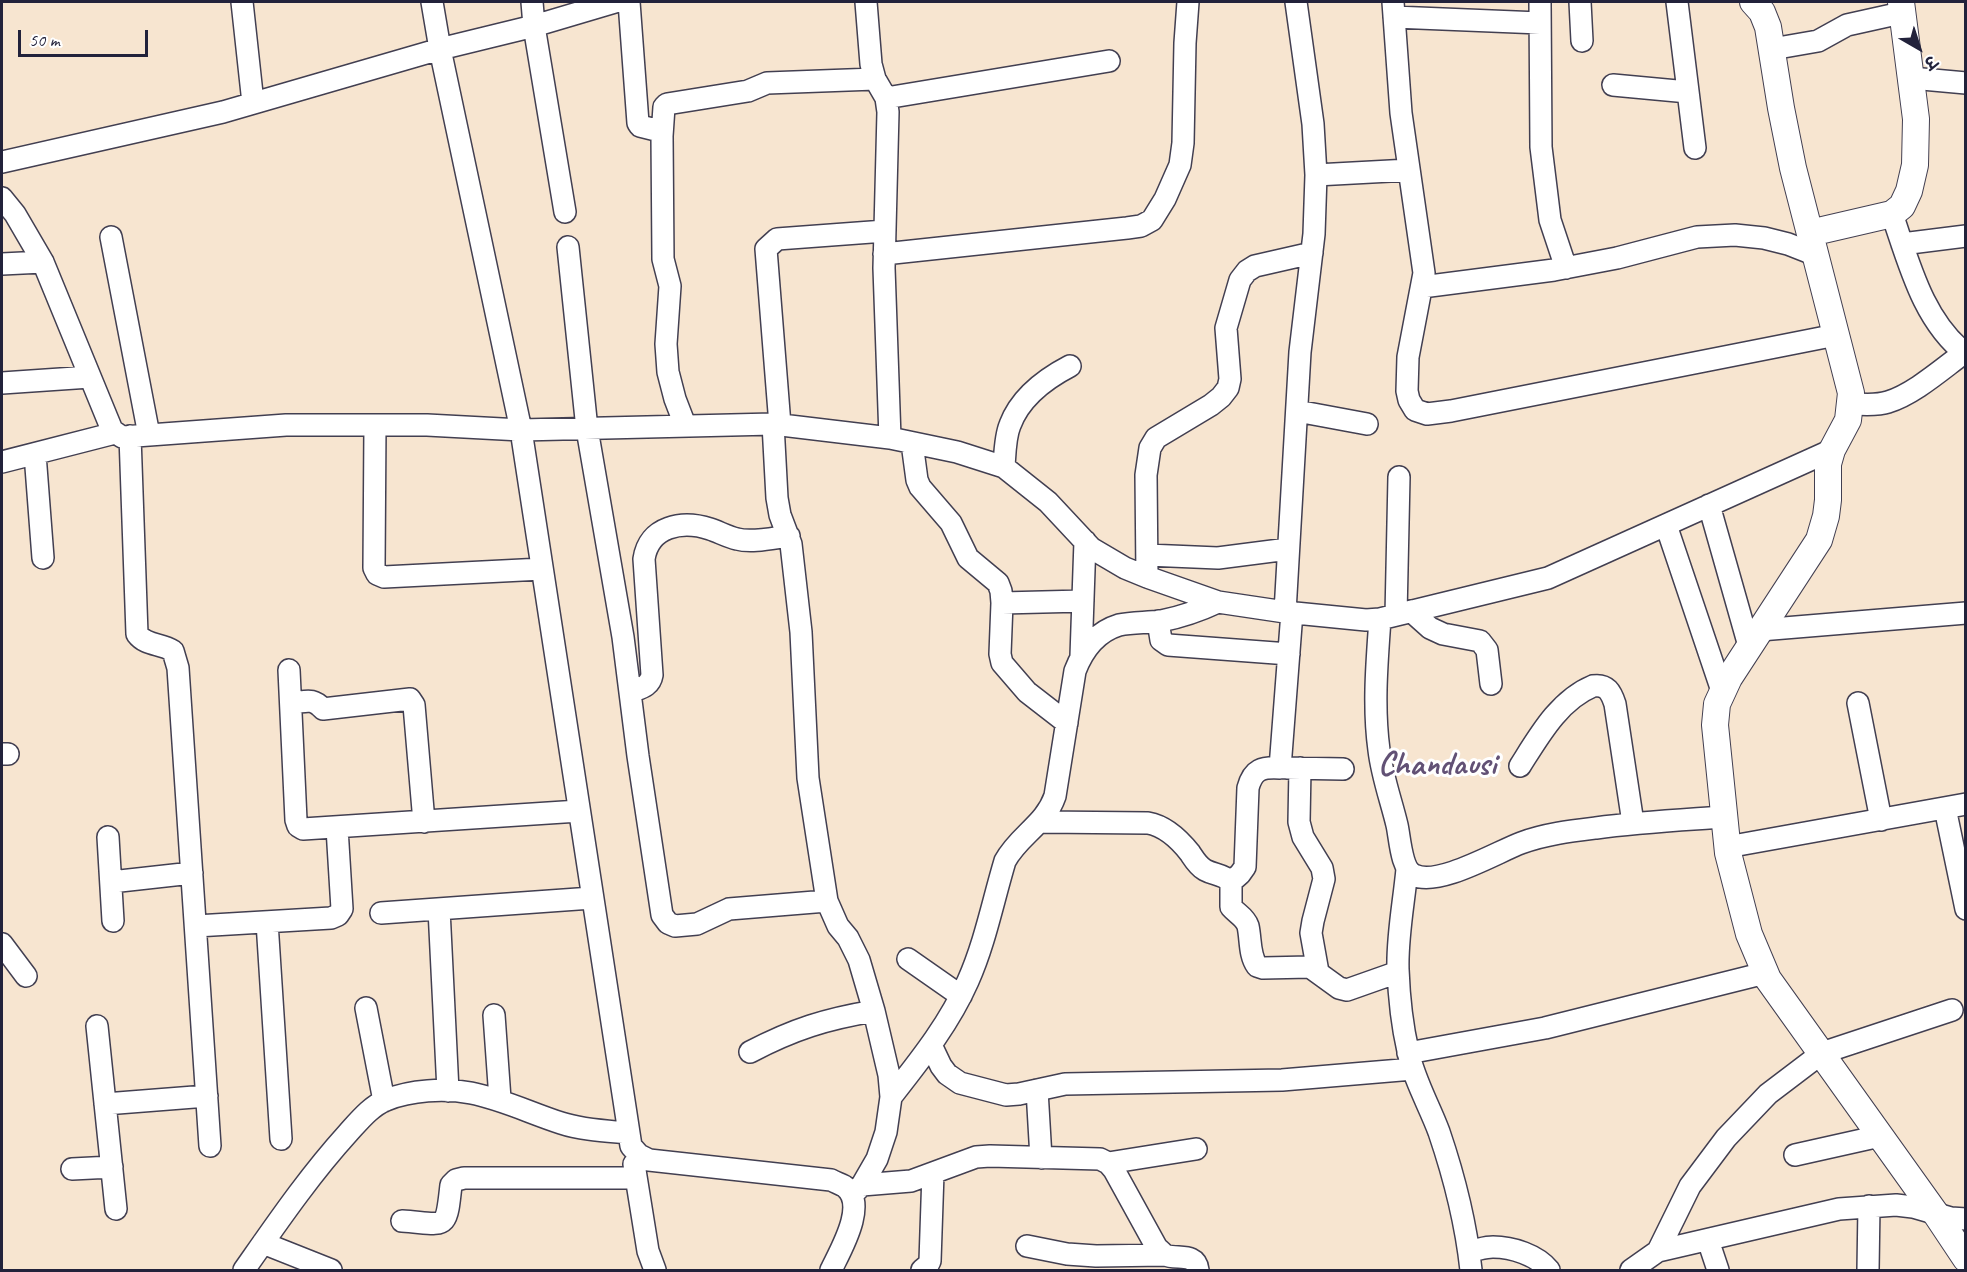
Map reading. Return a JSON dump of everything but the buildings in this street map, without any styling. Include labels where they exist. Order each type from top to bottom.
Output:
[{"type":"street","points":[[242,2],[253,103]]},
{"type":"street","points":[[432,2],[521,430],[629,1139],[648,1251],[655,1270]]},
{"type":"street","points":[[532,2],[565,212]]},
{"type":"street","points":[[2,162],[223,112],[440,48],[534,26],[615,2]]},
{"type":"street","points":[[629,2],[638,123],[640,126],[660,131],[662,136]]},
{"type":"street","points":[[866,2],[871,64],[875,79],[886,98],[888,112],[885,254],[890,438]]},
{"type":"street","points":[[885,254],[1127,228],[1141,226],[1152,220],[1165,199],[1180,165],[1183,143],[1188,2]]},
{"type":"street","points":[[1296,2],[1313,124],[1316,175],[1312,253],[1300,352],[1288,549],[1290,768],[1303,837],[1322,868],[1324,879],[1311,933],[1318,972]]},
{"type":"street","points":[[1540,2],[1541,147],[1550,220],[1566,268]]},
{"type":"street","points":[[1580,2],[1582,41]]},
{"type":"street","points":[[1677,2],[1695,148]]},
{"type":"street","points":[[1753,2],[1762,12],[1768,27],[1780,108],[1851,393],[1851,404],[1848,420],[1832,450],[1828,464],[1826,516],[1819,540],[1722,691],[1717,704],[1715,725],[1727,847],[1749,934],[1765,974],[1936,1214],[1965,1259]]},
{"type":"street","points":[[1422,287],[1566,268],[1617,258],[1696,237],[1735,235],[1764,238],[1788,244],[1813,244],[1892,214],[1902,206],[1909,191],[1915,165],[1916,119],[1901,7],[1847,25],[1818,41],[1772,49]]},
{"type":"street","points":[[1540,23],[1394,9],[1398,87],[1424,273],[1408,357],[1407,391],[1415,410],[1427,414],[1451,411],[1836,335]]},
{"type":"street","points":[[886,98],[1109,61]]},
{"type":"street","points":[[1911,78],[1965,83]]},
{"type":"street","points":[[685,425],[668,372],[666,344],[670,285],[663,260],[662,136],[664,107],[748,91],[767,83],[875,79]]},
{"type":"street","points":[[1613,85],[1688,92]]},
{"type":"street","points":[[1316,175],[1409,170]]},
{"type":"street","points":[[2,198],[15,214],[43,262],[112,430],[131,435]]},
{"type":"street","points":[[1851,404],[1873,405],[1889,402],[1929,379],[1965,353],[1955,345],[1937,322],[1918,289],[1892,214]]},
{"type":"street","points":[[831,1270],[852,1225],[857,1190],[877,1160],[886,1132],[891,1097],[889,1075],[859,960],[826,901],[808,778],[801,632],[789,536],[780,515],[777,498],[777,425],[766,249],[777,240],[885,231]]},
{"type":"street","points":[[1902,244],[1965,236]]},
{"type":"street","points":[[111,237],[131,435],[137,634],[149,643],[168,647],[176,658],[210,1146]]},
{"type":"street","points":[[568,247],[587,429],[623,637],[662,915],[668,923],[675,926],[697,924],[729,909],[826,901]]},
{"type":"street","points":[[1147,578],[1146,475],[1150,448],[1156,438],[1211,405],[1228,388],[1230,379],[1226,328],[1240,280],[1247,271],[1255,266],[1312,253]]},
{"type":"street","points":[[2,264],[43,262]]},
{"type":"street","points":[[1004,467],[1009,427],[1016,412],[1027,397],[1055,374],[1070,366]]},
{"type":"street","points":[[2,383],[90,377]]},
{"type":"street","points":[[1297,411],[1367,424]]},
{"type":"street","points":[[2,462],[131,435],[286,425],[426,425],[521,430],[777,425],[890,438],[957,452],[1004,467],[1048,502],[1091,548],[1147,578],[1218,602],[1344,619],[1395,615],[1548,579],[1832,450]]},
{"type":"street","points":[[375,425],[374,568],[377,574],[384,577],[542,569]]},
{"type":"street","points":[[912,443],[920,487],[951,523],[968,558],[998,583],[1002,603],[1000,654],[1002,663],[1027,693],[1066,723]]},
{"type":"street","points":[[35,454],[43,558]]},
{"type":"street","points":[[1399,477],[1395,615],[1375,704],[1379,751],[1403,857],[1407,868],[1413,875],[1428,878],[1453,872],[1522,843],[1563,832],[1633,823],[1723,817]]},
{"type":"street","points":[[1709,505],[1755,638]]},
{"type":"street","points":[[630,692],[651,682],[652,675],[644,559],[651,538],[669,527],[689,525],[709,528],[738,540],[789,536]]},
{"type":"street","points":[[1666,525],[1722,691]]},
{"type":"street","points":[[1081,656],[1085,541]]},
{"type":"street","points":[[1147,555],[1218,558],[1288,549]]},
{"type":"street","points":[[1002,603],[1083,601]]},
{"type":"street","points":[[891,1097],[932,1045],[961,996],[980,951],[1005,861],[1012,848],[1041,822],[1051,808],[1055,796],[1075,671],[1081,656],[1092,641],[1106,630],[1120,625],[1184,616],[1218,602]]},
{"type":"street","points":[[1755,638],[1965,613]]},
{"type":"street","points":[[1395,615],[1443,634],[1480,641],[1487,650],[1491,684]]},
{"type":"street","points":[[1158,621],[1161,640],[1168,645],[1289,654]]},
{"type":"street","points":[[289,670],[296,820],[298,826],[303,829],[579,811]]},
{"type":"street","points":[[1520,766],[1546,726],[1570,700],[1593,686],[1607,688],[1615,704],[1633,823]]},
{"type":"street","points":[[291,703],[313,701],[318,702],[323,709],[410,699],[414,705],[424,822]]},
{"type":"street","points":[[1858,703],[1881,820]]},
{"type":"street","points":[[1343,769],[1266,767],[1251,778],[1248,788],[1245,867],[1231,882],[1231,907],[1244,918],[1254,964],[1263,968],[1310,967],[1339,988],[1347,990],[1398,972]]},
{"type":"street","points":[[1727,847],[1955,806],[1965,909]]},
{"type":"street","points":[[1041,822],[1158,825],[1188,850],[1198,865],[1206,871],[1226,877],[1231,882]]},
{"type":"street","points":[[196,926],[331,918],[338,915],[342,909],[337,828]]},
{"type":"street","points":[[108,837],[113,921]]},
{"type":"street","points":[[1407,868],[1398,972],[1403,1023],[1410,1061],[1439,1133],[1462,1215],[1470,1261],[1492,1247],[1517,1251],[1533,1257],[1549,1270]]},
{"type":"street","points":[[111,882],[192,873]]},
{"type":"street","points":[[381,913],[592,898]]},
{"type":"street","points":[[438,909],[448,1091]]},
{"type":"street","points":[[267,922],[281,1139]]},
{"type":"street","points":[[2,944],[26,976]]},
{"type":"street","points":[[908,958],[961,996]]},
{"type":"street","points":[[932,1045],[941,1066],[947,1074],[960,1083],[1006,1095],[1065,1084],[1282,1080],[1410,1061],[1765,974]]},
{"type":"street","points":[[366,1008],[384,1101]]},
{"type":"street","points":[[1658,1251],[1690,1186],[1726,1138],[1768,1094],[1822,1053],[1952,1010]]},
{"type":"street","points":[[750,1052],[810,1024],[874,1011]]},
{"type":"street","points":[[494,1015],[500,1100]]},
{"type":"street","points":[[97,1026],[117,1209]]},
{"type":"street","points":[[1037,1090],[1041,1158]]},
{"type":"street","points":[[244,1270],[327,1156],[362,1117],[384,1101],[407,1093],[448,1091],[468,1092],[500,1100],[562,1124],[629,1139],[639,1155],[649,1160],[831,1180],[857,1190],[911,1181],[976,1157],[1100,1159],[1108,1163],[1152,1241],[1165,1255]]},
{"type":"street","points":[[105,1104],[207,1096]]},
{"type":"street","points":[[1795,1155],[1880,1137]]},
{"type":"street","points":[[1108,1163],[1196,1149]]},
{"type":"street","points":[[72,1169],[112,1167]]},
{"type":"street","points":[[922,1270],[930,1261],[933,1173]]},
{"type":"street","points":[[402,1221],[439,1224],[445,1221],[448,1216],[451,1185],[456,1180],[464,1178],[636,1178]]},
{"type":"street","points":[[1868,1270],[1869,1206]]},
{"type":"street","points":[[1631,1270],[1658,1251],[1839,1209],[1904,1206],[1965,1219]]},
{"type":"street","points":[[1708,1240],[1718,1270]]},
{"type":"street","points":[[263,1244],[331,1270]]},
{"type":"street","points":[[1027,1246],[1067,1254],[1096,1256],[1165,1255],[1194,1260],[1198,1270]]},
{"type":"district","name":"Chandausi","points":[[1437,765]]}]
